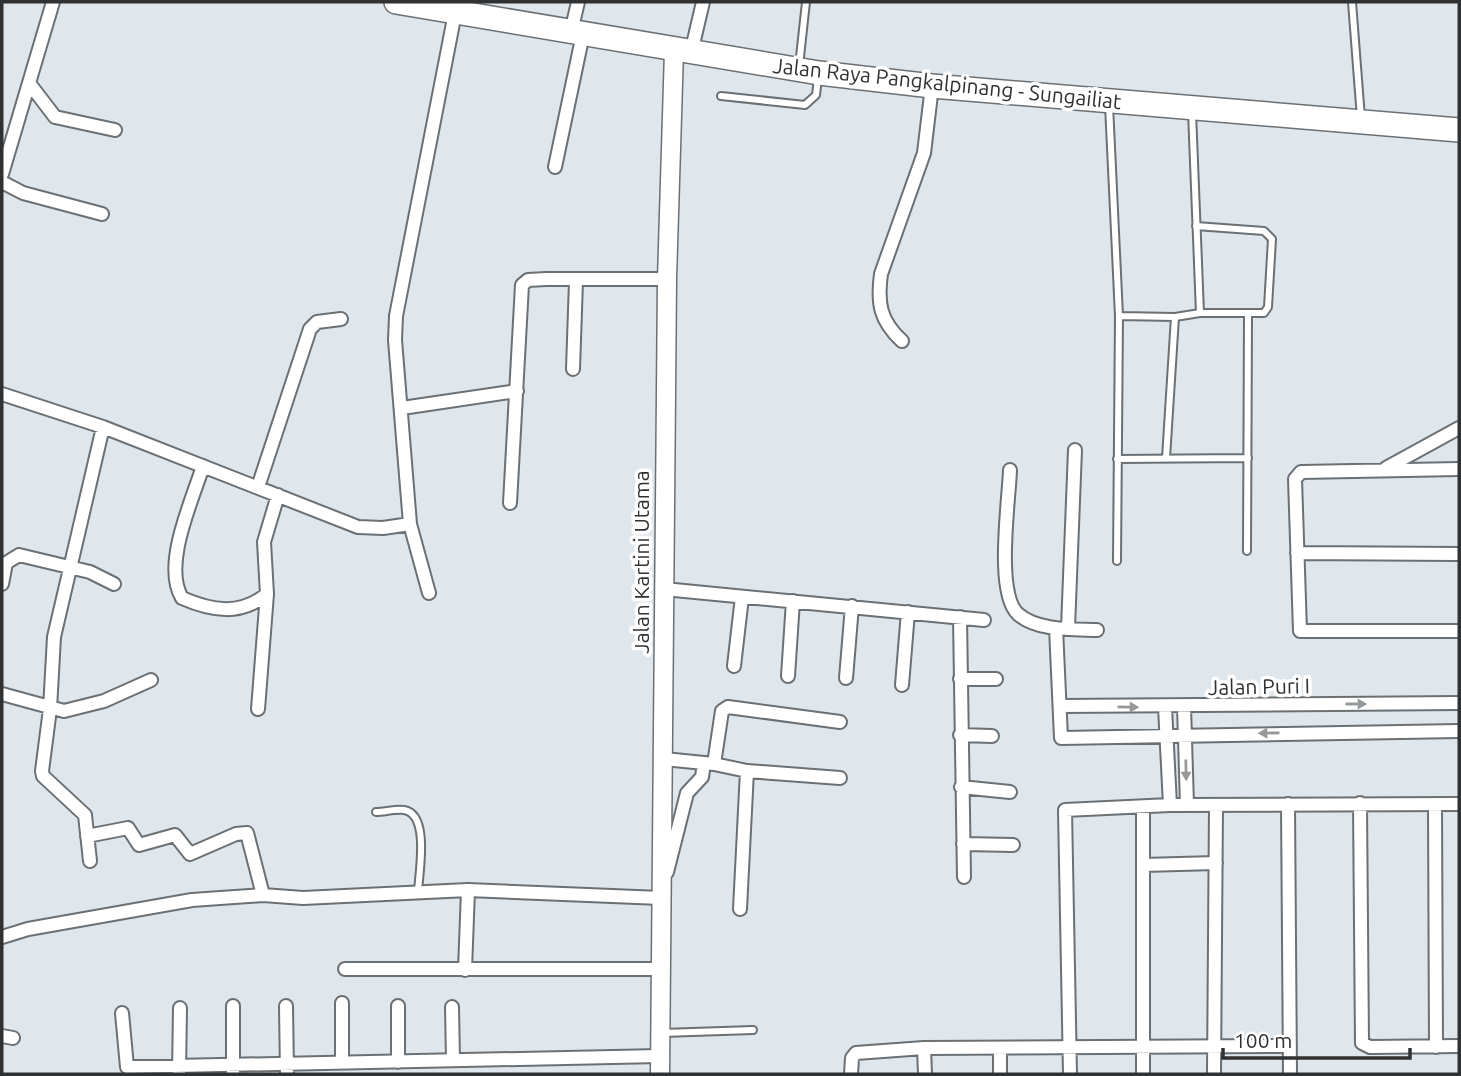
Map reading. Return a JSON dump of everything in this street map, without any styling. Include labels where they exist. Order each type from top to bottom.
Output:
[{"type":"highway","name":"Jalan Raya Pangkalpinang - Sungailiat","points":[[396,2],[683,52],[932,86],[1459,130]]},
{"type":"street","points":[[2,174],[53,2]]},
{"type":"street","points":[[555,167],[577,33],[578,2]]},
{"type":"street","points":[[683,52],[703,2]]},
{"type":"street","points":[[429,593],[410,524],[395,340],[396,316],[455,13]]},
{"type":"street","name":"Jalan Kartini Utama","points":[[660,1065],[667,279],[683,52]]},
{"type":"street","points":[[29,83],[55,117],[115,130]]},
{"type":"street","points":[[902,341],[888,328],[882,316],[879,290],[881,274],[924,153],[932,86]]},
{"type":"street","points":[[2,182],[23,193],[102,214]]},
{"type":"street","points":[[510,503],[522,285],[528,280],[667,279]]},
{"type":"street","points":[[573,369],[576,281]]},
{"type":"street","points":[[258,487],[310,330],[317,322],[341,319]]},
{"type":"street","points":[[402,408],[517,391]]},
{"type":"street","points":[[2,394],[103,428],[358,527],[383,528],[410,524]]},
{"type":"street","points":[[90,861],[82,810],[43,776],[54,637],[103,428]]},
{"type":"street","points":[[1384,470],[1459,428]]},
{"type":"street","points":[[1075,450],[1062,628],[1061,738],[1459,731]]},
{"type":"street","points":[[203,466],[177,546],[176,589],[182,598],[227,611],[237,610],[267,594]]},
{"type":"street","points":[[1459,469],[1301,472],[1296,475],[1298,625],[1301,632],[1459,631]]},
{"type":"street","points":[[1010,470],[1006,576],[1010,601],[1019,615],[1062,628],[1097,630]]},
{"type":"street","points":[[258,709],[267,594],[264,542],[278,495]]},
{"type":"street","points":[[1297,552],[1459,554]]},
{"type":"street","points":[[2,584],[6,563],[15,555],[71,566],[114,583]]},
{"type":"street","points":[[664,589],[984,620]]},
{"type":"street","points":[[734,666],[743,597]]},
{"type":"street","points":[[788,676],[793,601]]},
{"type":"street","points":[[846,678],[852,606]]},
{"type":"street","points":[[902,685],[908,612]]},
{"type":"street","points":[[960,617],[964,877]]},
{"type":"street","points":[[960,678],[996,679]]},
{"type":"street","points":[[2,694],[64,711],[104,701],[151,680]]},
{"type":"street","name":"Jalan Puri I","points":[[1060,706],[1459,703]]},
{"type":"street","points":[[2,937],[28,929],[192,900],[263,895],[303,898],[468,890],[661,898],[687,793],[702,777],[709,763],[724,708],[737,706],[840,722]]},
{"type":"street","points":[[1185,706],[1186,805]]},
{"type":"street","points":[[1165,707],[1170,805]]},
{"type":"street","points":[[960,735],[992,736]]},
{"type":"street","points":[[664,759],[709,763],[747,771],[840,778]]},
{"type":"street","points":[[740,909],[747,771]]},
{"type":"street","points":[[961,787],[1010,792]]},
{"type":"street","points":[[1360,803],[1362,1043],[1370,1047],[1459,1046]]},
{"type":"street","points":[[1288,804],[1290,1074]]},
{"type":"street","points":[[1435,804],[1436,1047]]},
{"type":"street","points":[[1070,1074],[1065,810],[1170,805],[1459,804]]},
{"type":"street","points":[[1214,1074],[1216,805]]},
{"type":"street","points":[[1143,808],[1143,1074]]},
{"type":"street","points":[[87,836],[128,828],[136,842],[142,845],[176,835],[184,850],[192,854],[236,834],[247,833],[263,895]]},
{"type":"street","points":[[963,844],[1013,845]]},
{"type":"street","points":[[1143,865],[1216,863]]},
{"type":"street","points":[[465,970],[468,890]]},
{"type":"street","points":[[345,969],[660,969]]},
{"type":"street","points":[[342,1003],[342,1063]]},
{"type":"street","points":[[233,1006],[233,1070]]},
{"type":"street","points":[[286,1006],[287,1069]]},
{"type":"street","points":[[398,1006],[398,1062]]},
{"type":"street","points":[[452,1007],[453,1060]]},
{"type":"street","points":[[179,1070],[180,1008]]},
{"type":"street","points":[[122,1013],[127,1071],[287,1069],[342,1063],[453,1060],[660,1065]]},
{"type":"street","points":[[851,1070],[856,1053],[924,1048],[1290,1046]]},
{"type":"street","points":[[924,1048],[925,1074]]},
{"type":"street","points":[[1000,1048],[1000,1074]]},
{"type":"lane","points":[[721,96],[805,105],[816,95],[809,71],[806,2]]},
{"type":"lane","points":[[1352,2],[1361,121]]},
{"type":"lane","points":[[1109,101],[1119,316],[1117,561]]},
{"type":"lane","points":[[1191,107],[1200,313]]},
{"type":"lane","points":[[1119,316],[1175,317],[1200,313],[1262,315],[1268,307],[1271,236],[1264,231],[1196,226]]},
{"type":"lane","points":[[1247,551],[1248,315]]},
{"type":"lane","points":[[1166,458],[1175,317]]},
{"type":"lane","points":[[1117,459],[1248,458]]},
{"type":"lane","points":[[376,812],[406,810],[417,818],[421,830],[418,892]]},
{"type":"lane","points":[[660,1033],[753,1030]]}]
